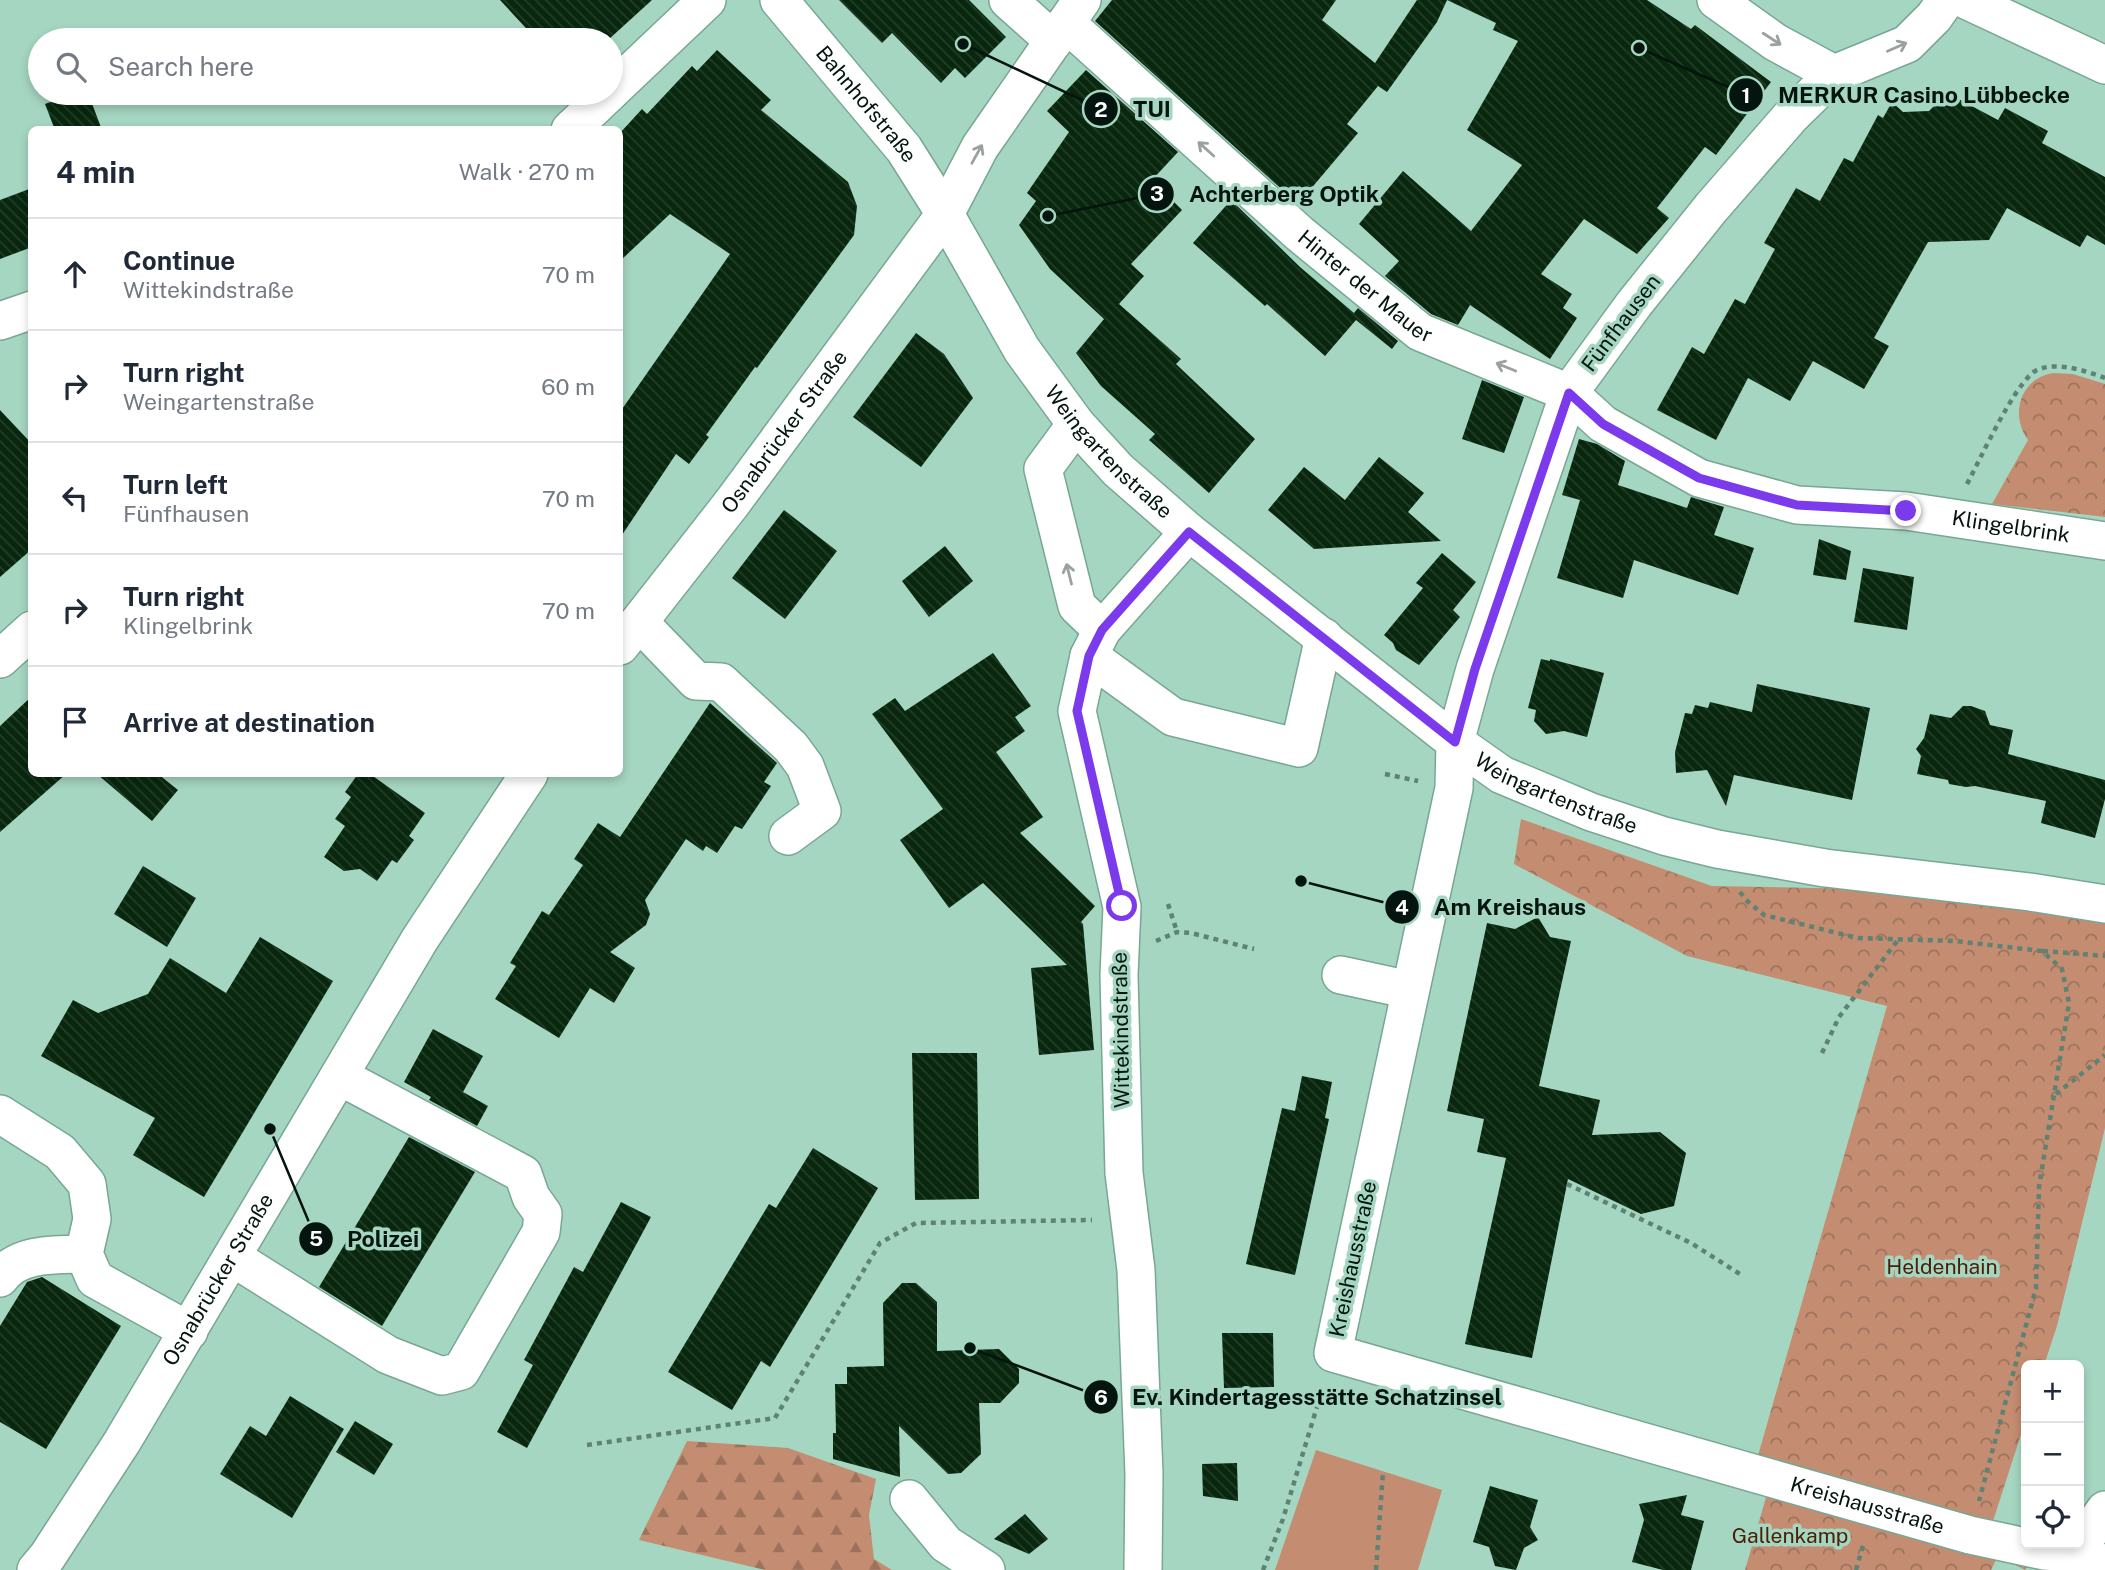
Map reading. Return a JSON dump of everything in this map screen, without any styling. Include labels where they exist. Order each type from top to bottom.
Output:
[{"type":"street","points":[[623,80],[707,0]]},
{"type":"street","name":"Bahnhofstraße","points":[[779,0],[904,149],[945,215]]},
{"type":"street","name":"Hinter der Mauer","points":[[1008,0],[1068,21],[1300,234],[1420,332],[1569,393]]},
{"type":"street","points":[[1716,0],[1776,42],[1834,74],[1907,44],[1934,18],[1947,0]]},
{"type":"street","points":[[1966,0],[2105,65]]},
{"type":"street","name":"Osnabrücker Straße","points":[[629,634],[732,503],[945,215],[980,147],[1068,21]]},
{"type":"street","name":"Fünfhausen","points":[[1455,742],[1475,669],[1569,393],[1634,304],[1712,208],[1791,116],[1834,74]]},
{"type":"street","points":[[574,126],[596,105]]},
{"type":"street","name":"Weingartenstraße","points":[[945,215],[1022,350],[1076,424],[1118,470],[1189,532],[1455,742],[1502,775],[1591,811],[1717,849],[1825,868],[2030,892],[2105,904]]},
{"type":"street","points":[[0,321],[28,311]]},
{"type":"street","name":"Klingelbrink","points":[[1569,393],[1603,424],[1699,478],[1797,505],[1906,511],[2105,541]]},
{"type":"street","points":[[1076,424],[1043,468],[1077,606],[1096,643],[1173,717],[1299,748],[1324,637]]},
{"type":"street","name":"Wittekindstraße","points":[[1143,1570],[1144,1475],[1136,1270],[1125,1173],[1119,1002],[1122,906],[1077,711],[1096,643],[1189,532]]},
{"type":"street","points":[[0,659],[28,634]]},
{"type":"street","points":[[629,634],[696,681],[721,681],[791,747],[805,766],[822,811],[788,836]]},
{"type":"street","name":"Kreishausstraße","points":[[1455,742],[1454,788],[1334,1353],[1970,1535],[2090,1559]]},
{"type":"street","name":"Osnabrücker Straße","points":[[36,1570],[47,1558],[189,1331],[420,939],[527,777]]},
{"type":"street","points":[[1341,975],[1410,990]]},
{"type":"street","points":[[232,1257],[388,1355],[442,1376],[461,1371],[541,1232],[543,1214],[531,1196],[523,1174],[339,1076]]},
{"type":"street","points":[[0,1114],[60,1152],[87,1184],[92,1219],[84,1254],[95,1279],[189,1331]]},
{"type":"street","points":[[0,1278],[5,1272],[36,1256],[84,1254]]},
{"type":"street","points":[[909,1499],[946,1544],[986,1570]]},
{"type":"street","points":[[2090,1559],[2105,1510]]},
{"type":"path","points":[[1952,517],[2013,396],[2026,378],[2036,370],[2048,367],[2081,370],[2105,378]]},
{"type":"path","points":[[1385,774],[1411,779]]},
{"type":"path","points":[[1737,887],[1746,901],[1764,915],[1858,938],[1955,942],[2105,956]]},
{"type":"path","points":[[1168,904],[1177,932]]},
{"type":"path","points":[[1163,938],[1177,932],[1191,933],[1254,949]]},
{"type":"path","points":[[1822,1053],[1839,1017],[1898,940]]},
{"type":"path","points":[[1970,1535],[2036,1287],[2039,1187],[2069,1003],[2062,969],[2042,951]]},
{"type":"path","points":[[2055,1094],[2105,1055]]},
{"type":"path","points":[[1567,1184],[1691,1243],[1743,1276]]},
{"type":"path","points":[[587,1445],[775,1418],[880,1243],[916,1223],[1130,1220]]},
{"type":"path","points":[[1263,1570],[1283,1519],[1334,1353]]},
{"type":"path","points":[[1376,1570],[1383,1472]]},
{"type":"green space","points":[[2054,373],[2073,374],[2105,384],[2105,517],[1992,504],[2028,440],[2019,419],[2019,408],[2026,389],[2043,376]]},
{"type":"green space","name":"Heldenhain","points":[[1521,819],[1712,886],[1863,889],[2003,905],[2105,924],[2105,1128],[2057,1326],[2046,1360],[2021,1360],[2021,1434],[1993,1521],[1755,1466],[1887,1006],[1687,956],[1514,864]]},
{"type":"green space","points":[[687,1441],[788,1448],[876,1479],[869,1515],[874,1559],[892,1570],[765,1570],[639,1540]]},
{"type":"green space","points":[[1316,1450],[1442,1490],[1418,1570],[1275,1570]]},
{"type":"green space","name":"Gallenkamp","points":[[1767,1494],[2055,1570],[2027,1567],[2025,1570],[1998,1556],[1991,1570],[1745,1570]]},
{"type":"building","points":[[500,0],[652,0],[621,28],[526,28]]},
{"type":"building","points":[[839,0],[969,0],[1006,37],[965,78],[955,68],[941,83],[892,33],[882,43]]},
{"type":"building","points":[[1112,0],[1336,0],[1322,20],[1375,63],[1417,0],[1447,0],[1437,22],[1387,92],[1378,86],[1347,124],[1358,133],[1298,204],[1095,21]]},
{"type":"building","points":[[1447,0],[1647,0],[1691,29],[1695,25],[1771,82],[1716,155],[1705,147],[1657,208],[1669,218],[1637,254],[1584,219],[1541,274],[1572,294],[1563,308],[1577,318],[1550,359],[1470,305],[1458,325],[1431,314],[1385,276],[1399,261],[1359,224],[1403,171],[1471,231],[1522,165],[1467,130],[1518,41],[1493,30],[1496,23]]},
{"type":"building","points":[[717,50],[771,100],[761,110],[848,182],[857,206],[854,235],[706,435],[709,437],[689,464],[676,454],[623,534],[623,408],[730,254],[670,214],[623,258],[623,130],[642,109],[647,114],[692,66],[697,71]]},
{"type":"building","points":[[1086,70],[1178,152],[1152,180],[1182,210],[1131,264],[1144,276],[1119,304],[1181,359],[1176,364],[1255,439],[1209,493],[1149,440],[1155,434],[1101,386],[1076,353],[1104,319],[1050,269],[1019,225],[1036,201],[1027,193],[1069,132],[1047,111]]},
{"type":"building","points":[[1951,95],[1998,120],[2005,108],[2048,131],[2042,143],[2105,177],[2105,245],[2087,235],[2080,247],[2007,208],[1989,240],[1928,242],[1874,338],[1889,346],[1864,389],[1813,361],[1790,401],[1748,378],[1716,440],[1657,410],[1692,347],[1704,354],[1735,299],[1745,304],[1775,249],[1764,243],[1796,188],[1820,201],[1844,158],[1853,162],[1878,115],[1883,118],[1892,102],[1903,112],[1929,111],[1935,105],[1945,105]]},
{"type":"building","points":[[45,105],[93,105],[100,126],[53,126]]},
{"type":"building","points":[[28,190],[28,248],[0,259],[0,200]]},
{"type":"building","points":[[1231,200],[1300,267],[1354,313],[1358,308],[1398,341],[1392,349],[1356,320],[1325,356],[1193,243]]},
{"type":"building","points":[[916,333],[944,354],[973,398],[921,467],[853,417]]},
{"type":"building","points":[[1482,380],[1524,397],[1504,453],[1462,439]]},
{"type":"building","points":[[0,410],[28,440],[28,552],[0,577]]},
{"type":"building","points":[[1579,439],[1597,444],[1625,461],[1618,485],[1687,508],[1691,497],[1724,507],[1714,535],[1754,548],[1738,595],[1634,560],[1623,598],[1557,578],[1580,500],[1562,495]]},
{"type":"building","points":[[1379,457],[1424,493],[1408,512],[1441,541],[1314,549],[1268,510],[1304,467],[1345,500]]},
{"type":"building","points":[[784,510],[837,551],[785,619],[732,578]]},
{"type":"building","points":[[1819,539],[1851,551],[1846,580],[1813,575]]},
{"type":"building","points":[[945,546],[973,581],[929,617],[902,581]]},
{"type":"building","points":[[1442,553],[1476,582],[1453,610],[1460,617],[1419,665],[1396,650],[1384,635],[1423,588],[1416,583]]},
{"type":"building","points":[[1863,568],[1914,577],[1907,630],[1854,622]]},
{"type":"building","points":[[993,653],[1031,706],[1015,717],[1025,731],[996,752],[1043,817],[1020,833],[1095,906],[1081,922],[1094,1050],[1039,1055],[1031,968],[1067,965],[983,883],[949,908],[900,840],[943,809],[872,714],[895,698],[905,711]]},
{"type":"building","points":[[1541,659],[1604,673],[1587,737],[1564,731],[1546,734],[1534,721],[1536,710],[1528,708]]},
{"type":"building","points":[[1757,684],[1870,708],[1852,800],[1734,775],[1726,806],[1707,770],[1676,773],[1675,752],[1685,713],[1692,714],[1695,705],[1708,708],[1710,702],[1752,712]]},
{"type":"building","points":[[28,700],[28,777],[63,777],[0,832],[0,726]]},
{"type":"building","points":[[710,703],[777,763],[764,782],[771,786],[742,829],[735,826],[717,853],[706,846],[703,851],[686,839],[645,900],[650,914],[646,925],[610,952],[635,968],[614,1003],[590,988],[559,1038],[495,999],[516,966],[510,963],[542,911],[549,915],[583,865],[574,859],[598,823],[620,837]]},
{"type":"building","points":[[1963,706],[1985,711],[1990,725],[2013,730],[2008,754],[2105,780],[2105,799],[2095,838],[2041,823],[2046,801],[1975,786],[1949,784],[1948,780],[1917,774],[1921,756],[1916,749],[1924,738],[1930,714],[1951,718]]},
{"type":"building","points":[[101,777],[162,777],[178,790],[152,821]]},
{"type":"building","points":[[356,777],[374,777],[425,813],[409,836],[414,840],[397,863],[392,860],[377,881],[360,869],[344,871],[324,857],[345,826],[335,819],[351,797],[345,792]]},
{"type":"building","points":[[143,866],[196,898],[167,947],[114,914]]},
{"type":"building","points":[[1538,917],[1550,937],[1571,941],[1539,1086],[1600,1100],[1592,1135],[1660,1132],[1686,1153],[1674,1206],[1641,1214],[1568,1179],[1532,1358],[1465,1344],[1506,1158],[1477,1152],[1484,1119],[1447,1111],[1487,923],[1515,929]]},
{"type":"building","points":[[260,937],[333,981],[204,1197],[133,1155],[155,1118],[41,1056],[73,1000],[98,1013],[148,994],[170,958],[226,993]]},
{"type":"building","points":[[433,1029],[483,1056],[463,1092],[488,1106],[477,1126],[429,1100],[431,1097],[404,1082]]},
{"type":"building","points":[[912,1053],[977,1053],[979,1199],[915,1200]]},
{"type":"building","points":[[1302,1076],[1332,1082],[1325,1118],[1329,1119],[1295,1275],[1246,1264],[1282,1108],[1295,1111]]},
{"type":"building","points":[[409,1137],[475,1172],[382,1326],[319,1287]]},
{"type":"building","points":[[813,1148],[878,1188],[770,1367],[761,1361],[732,1410],[668,1372],[769,1204],[776,1208]]},
{"type":"building","points":[[621,1202],[651,1217],[527,1448],[497,1432],[533,1365],[524,1360],[574,1267],[583,1272]]},
{"type":"building","points":[[42,1277],[121,1326],[46,1449],[0,1422],[0,1326],[27,1282]]},
{"type":"building","points":[[902,1283],[916,1283],[937,1302],[937,1351],[999,1349],[1019,1369],[1019,1383],[1000,1403],[979,1403],[981,1454],[961,1473],[948,1474],[899,1426],[900,1477],[833,1459],[833,1433],[836,1433],[835,1384],[847,1384],[847,1367],[884,1366],[883,1303]]},
{"type":"building","points":[[1222,1333],[1273,1333],[1274,1387],[1224,1388]]},
{"type":"building","points":[[290,1396],[344,1429],[292,1518],[220,1474],[250,1426],[266,1436]]},
{"type":"building","points":[[355,1421],[393,1444],[374,1475],[336,1452]]},
{"type":"building","points":[[1237,1463],[1238,1501],[1203,1496],[1202,1464]]},
{"type":"building","points":[[1490,1486],[1538,1500],[1530,1527],[1538,1540],[1524,1548],[1516,1570],[1495,1566],[1489,1547],[1473,1542]]},
{"type":"building","points":[[1687,1495],[1681,1515],[1704,1521],[1691,1570],[1663,1570],[1632,1562],[1644,1520],[1639,1504]]},
{"type":"building","points":[[1025,1514],[1048,1539],[1029,1554],[994,1539]]},
{"type":"place","name":"TUI","points":[[963,44]]},
{"type":"place","name":"MERKUR Casino Lübbecke","points":[[1639,48]]},
{"type":"place","name":"Achterberg Optik","points":[[1048,216]]},
{"type":"place","name":"Am Kreishaus","points":[[1301,881]]},
{"type":"place","name":"Polizei","points":[[270,1129]]},
{"type":"place","name":"Ev. Kindertagesstätte Schatzinsel","points":[[970,1348]]},
{"type":"route","points":[[1122,906],[1077,711],[1089,656],[1102,630],[1189,532],[1455,742],[1475,669],[1569,393],[1603,424],[1699,478],[1797,505],[1906,511]]}]
